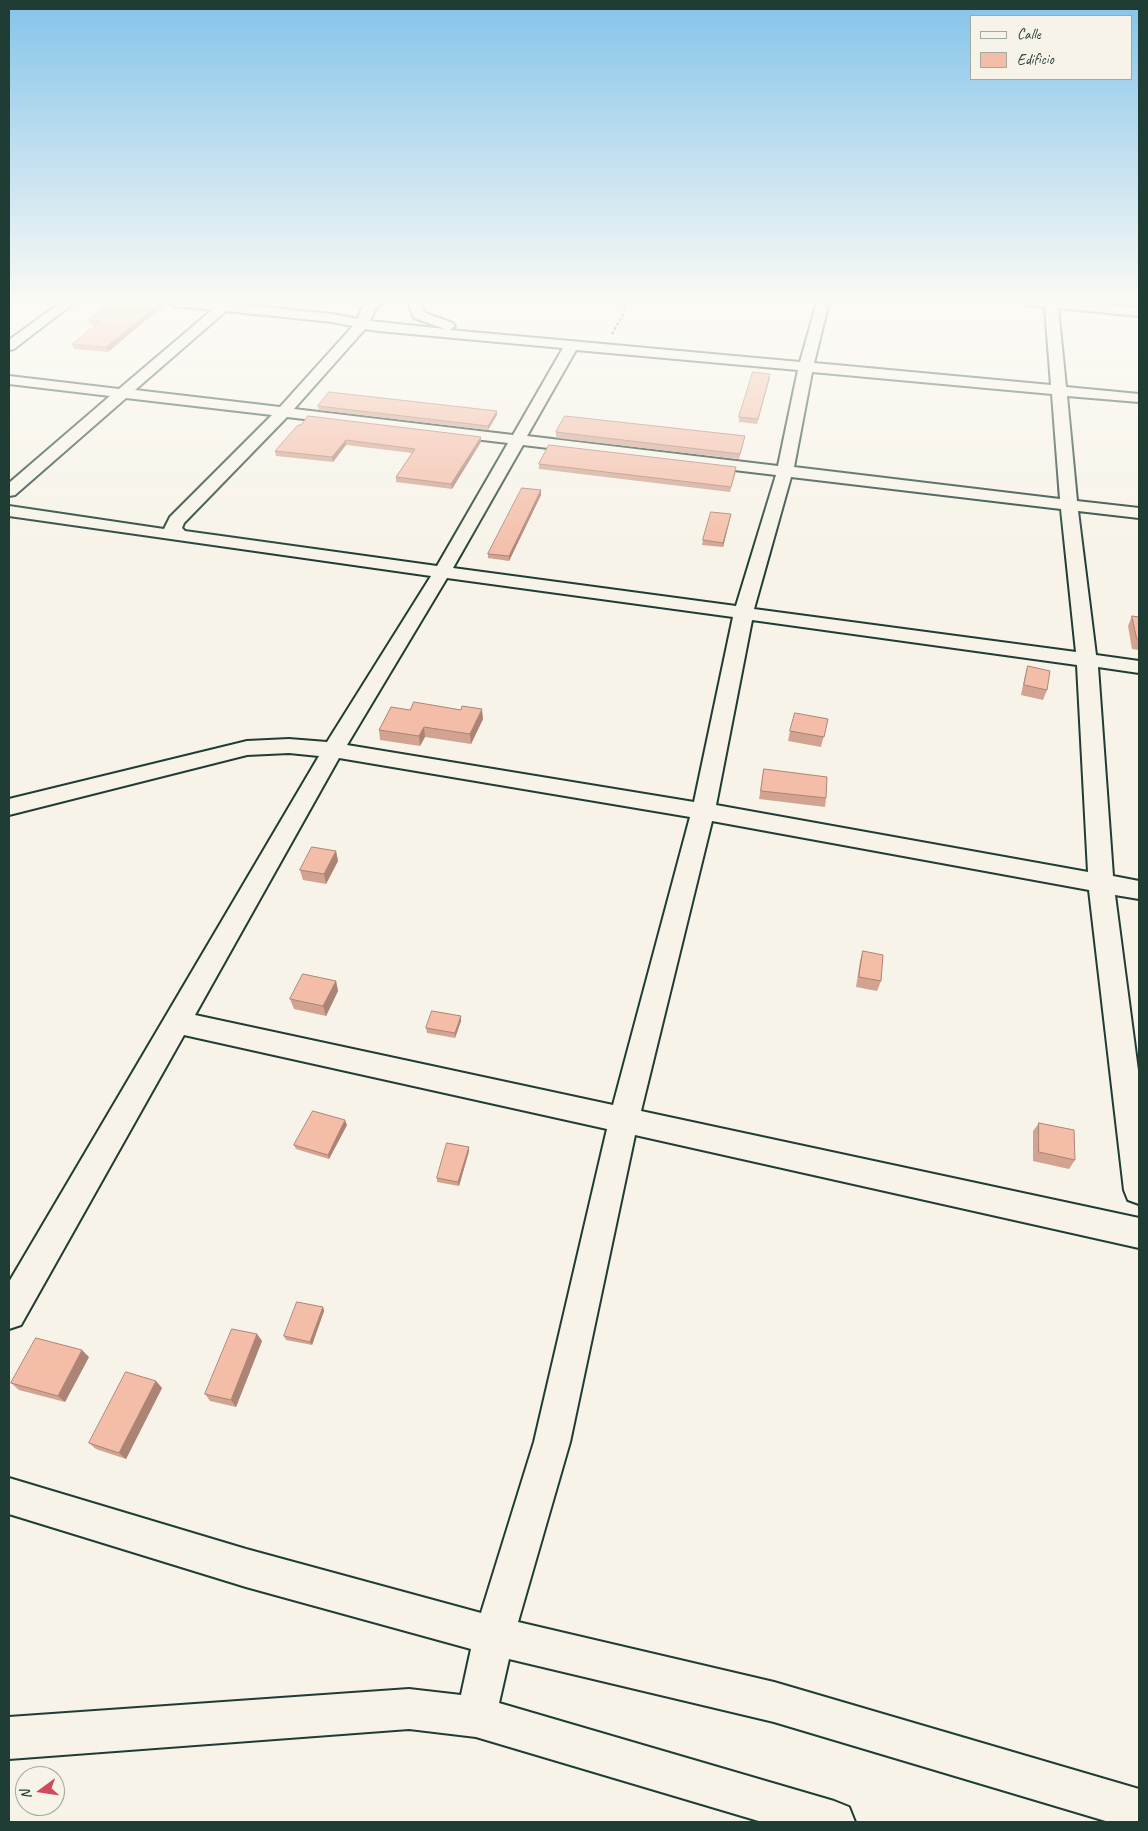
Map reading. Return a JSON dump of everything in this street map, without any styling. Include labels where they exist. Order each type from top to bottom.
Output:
[{"type":"street","points":[[73,387],[282,414],[1139,513]]},
{"type":"street","points":[[9,491],[128,387]]},
{"type":"street","points":[[179,536],[173,528],[176,521],[282,414],[306,387]]},
{"type":"street","points":[[9,1313],[333,750],[442,572],[547,387]]},
{"type":"street","points":[[476,1717],[494,1636],[552,1442],[624,1120],[703,811],[744,612],[785,471],[802,387]]},
{"type":"street","points":[[1021,387],[1139,398]]},
{"type":"street","points":[[1059,387],[1069,504],[1087,659],[1101,884],[1139,1190]]},
{"type":"street","points":[[9,511],[179,536],[1139,667]]},
{"type":"street","points":[[9,806],[246,748],[289,746],[333,750],[703,811],[1139,890]]},
{"type":"street","points":[[176,1022],[1139,1232]]},
{"type":"street","points":[[9,1496],[246,1568],[494,1636],[774,1702],[1139,1810]]},
{"type":"street","points":[[9,1738],[409,1709],[476,1717],[834,1822]]},
{"type":"building","points":[[748,387],[766,387],[758,419],[739,417]]},
{"type":"building","points":[[329,392],[497,411],[488,426],[318,406]]},
{"type":"building","points":[[308,416],[481,437],[451,484],[396,477],[415,449],[346,440],[332,457],[275,451]]},
{"type":"building","points":[[565,416],[745,436],[740,454],[556,432]]},
{"type":"building","points":[[549,445],[736,467],[731,487],[539,464]]},
{"type":"building","points":[[522,488],[541,490],[509,556],[488,554]]},
{"type":"building","points":[[711,512],[731,514],[723,543],[703,540]]},
{"type":"building","points":[[1132,616],[1139,617],[1139,640],[1137,639]]},
{"type":"building","points":[[1028,666],[1050,671],[1047,690],[1024,685]]},
{"type":"building","points":[[414,702],[461,710],[462,706],[482,709],[470,734],[424,727],[419,736],[379,730],[391,707],[410,710]]},
{"type":"building","points":[[795,713],[828,719],[824,737],[790,731]]},
{"type":"building","points":[[764,769],[827,777],[826,798],[761,791]]},
{"type":"building","points":[[312,847],[336,851],[324,874],[300,870]]},
{"type":"building","points":[[863,951],[883,955],[881,981],[859,977]]},
{"type":"building","points":[[303,974],[336,981],[323,1006],[290,999]]},
{"type":"building","points":[[432,1011],[461,1016],[455,1033],[426,1028]]},
{"type":"building","points":[[313,1111],[345,1120],[328,1155],[294,1145]]},
{"type":"building","points":[[1039,1123],[1074,1130],[1075,1160],[1039,1152]]},
{"type":"building","points":[[447,1143],[469,1147],[458,1182],[437,1178]]},
{"type":"building","points":[[297,1302],[323,1307],[310,1342],[284,1336]]},
{"type":"building","points":[[232,1329],[257,1334],[231,1400],[205,1394]]},
{"type":"building","points":[[36,1338],[82,1350],[58,1396],[11,1383]]},
{"type":"building","points":[[126,1372],[156,1381],[119,1453],[89,1443]]}]
